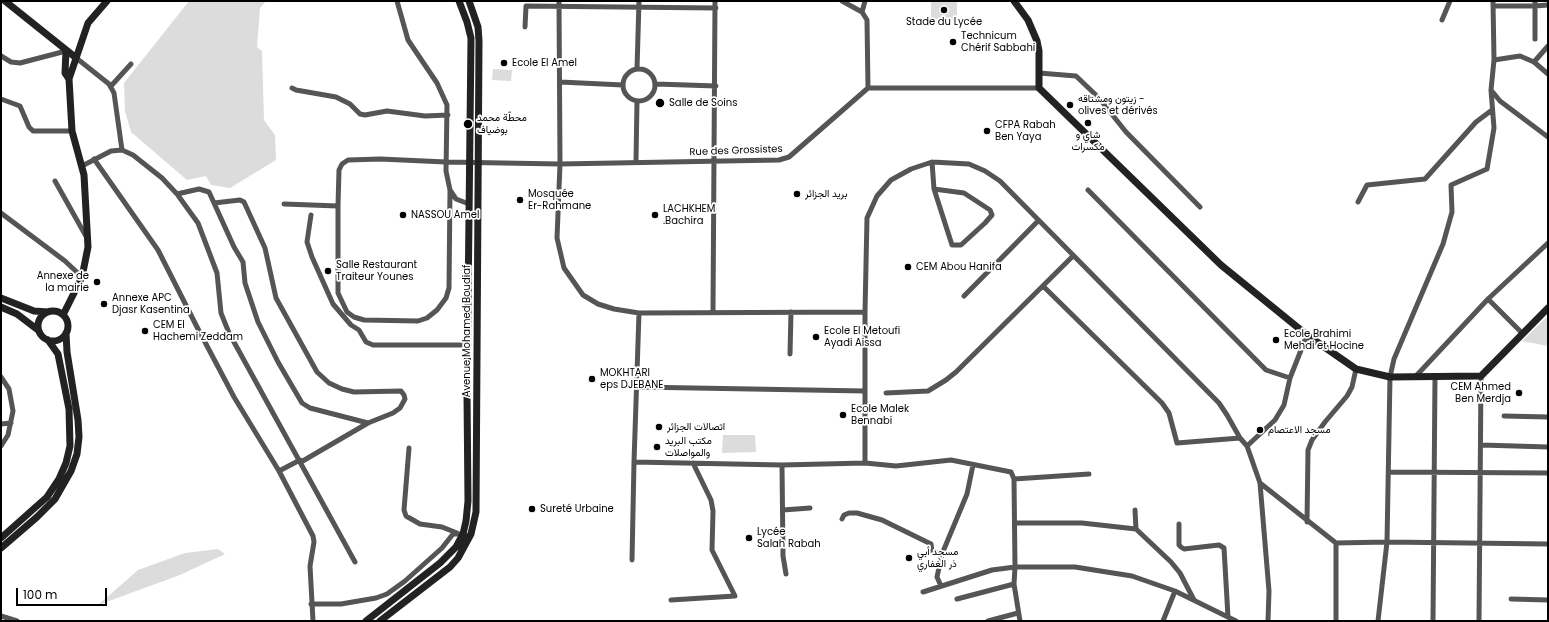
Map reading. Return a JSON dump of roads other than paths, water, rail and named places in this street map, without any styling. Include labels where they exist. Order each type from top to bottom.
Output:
[{"type":"main road","points":[[5,1],[75,57]]},
{"type":"main road","points":[[63,315],[82,277],[86,259],[87,238],[82,166],[72,131],[69,79],[75,57],[88,23],[107,1]]},
{"type":"main road","name":"Avenue Mohamed Boudiaf","points":[[366,621],[440,564],[456,547],[468,501],[467,395],[469,345],[470,38],[468,22],[459,1]]},
{"type":"main road","name":"Avenue Mohamed Boudiaf","points":[[380,621],[450,567],[458,558],[471,534],[476,512],[479,41],[478,27],[468,1]]},
{"type":"main road","points":[[1014,1],[1034,31],[1039,51],[1039,88],[1221,265],[1307,335],[1356,369],[1390,377],[1481,376],[1548,308]]},
{"type":"main road","points":[[66,51],[64,64],[65,73],[69,79]]},
{"type":"main road","points":[[1,298],[34,311],[56,312],[63,315],[68,324],[66,333],[66,352],[78,420],[79,437],[77,454],[71,471],[55,499],[1,548]]},
{"type":"main road","points":[[1,307],[17,314],[38,330],[44,338],[48,340],[58,354],[70,409],[70,446],[66,463],[59,479],[47,497],[1,538]]},
{"type":"main road","points":[[38,330],[39,321],[48,312]]},
{"type":"main road","points":[[48,340],[58,340],[66,333]]},
{"type":"street","points":[[397,1],[408,40],[440,89],[447,104],[447,182],[456,199],[469,204]]},
{"type":"street","points":[[559,1],[560,164],[557,238],[564,268],[583,295],[598,304],[614,309],[640,313],[864,312]]},
{"type":"street","points":[[637,69],[639,1]]},
{"type":"street","points":[[713,312],[716,161],[715,1]]},
{"type":"street","points":[[842,1],[862,12],[867,20],[868,88],[1039,88]]},
{"type":"street","points":[[862,12],[865,1]]},
{"type":"street","points":[[1442,20],[1450,1]]},
{"type":"street","points":[[1535,3],[1536,39]]},
{"type":"street","points":[[1378,621],[1387,542],[1390,377],[1394,359],[1443,244],[1452,212],[1452,185],[1487,169],[1494,128],[1491,90],[1494,60],[1493,4],[1535,3],[1548,5]]},
{"type":"street","points":[[525,27],[526,6],[716,8]]},
{"type":"street","points":[[1534,62],[1548,46]]},
{"type":"street","points":[[1,56],[11,62],[20,63],[66,51]]},
{"type":"street","points":[[1494,60],[1520,56],[1534,62],[1548,74]]},
{"type":"street","points":[[75,57],[111,86],[114,93],[122,150]]},
{"type":"street","points":[[111,86],[131,64]]},
{"type":"street","points":[[637,69],[650,73],[656,84],[652,95],[648,99],[637,101],[626,94],[623,86],[626,76],[637,69]]},
{"type":"street","points":[[1039,73],[1076,76],[1099,98],[1126,132],[1200,206]]},
{"type":"street","points":[[560,82],[623,86]]},
{"type":"street","points":[[656,84],[716,86]]},
{"type":"street","points":[[292,88],[336,97],[350,104],[360,114],[365,115],[387,111],[425,116],[448,116]]},
{"type":"street","name":"Rue des Grossistes","points":[[450,190],[449,288],[446,298],[437,310],[427,318],[418,320],[364,320],[354,317],[347,312],[341,303],[338,293],[338,206],[339,170],[342,164],[348,160],[380,159],[470,163],[560,164],[779,160],[789,157],[868,88]]},
{"type":"street","points":[[1491,90],[1500,101],[1548,138]]},
{"type":"street","points":[[1,99],[20,106],[29,127],[33,131],[72,131]]},
{"type":"street","points":[[636,162],[637,101]]},
{"type":"street","points":[[1358,202],[1367,186],[1425,179],[1476,122],[1492,110]]},
{"type":"street","points":[[82,166],[111,151],[122,150],[133,155],[162,178],[177,194],[198,223],[212,256],[217,273],[221,313],[229,333],[301,461],[355,562]]},
{"type":"street","points":[[94,159],[158,250],[231,390],[279,471],[313,536],[314,542],[310,566],[313,621]]},
{"type":"street","points":[[932,162],[934,189],[952,245],[961,245],[992,215],[990,210],[964,193],[934,189]]},
{"type":"street","points":[[865,463],[866,391],[864,312],[867,218],[877,196],[892,180],[911,169],[932,162],[969,164],[985,171],[1000,181],[1219,403],[1240,438],[1247,446],[1260,483],[1269,591],[1268,621]]},
{"type":"street","points":[[55,181],[87,238]]},
{"type":"street","points":[[177,194],[204,189],[208,192],[234,247],[243,262],[246,283],[258,322],[278,362],[302,402],[310,408],[368,423]]},
{"type":"street","points":[[1088,190],[1260,365],[1266,370],[1290,378]]},
{"type":"street","points":[[214,202],[240,200],[244,202],[265,248],[276,298],[317,372],[329,382],[342,389],[354,392],[402,391],[404,399],[400,408],[368,423],[301,461],[279,471]]},
{"type":"street","points":[[284,204],[338,206]]},
{"type":"street","points":[[1,213],[65,261],[82,277]]},
{"type":"street","points":[[311,215],[307,242],[312,257],[333,304],[351,325],[358,330],[366,342],[373,345],[469,345]]},
{"type":"street","points":[[964,296],[1038,221]]},
{"type":"street","points":[[1416,376],[1488,299],[1548,243]]},
{"type":"street","points":[[886,393],[917,392],[935,388],[956,372],[1073,256]]},
{"type":"street","points":[[1043,286],[1162,403],[1168,413],[1176,443],[1240,438]]},
{"type":"street","points":[[1488,299],[1523,334]]},
{"type":"street","points":[[790,354],[791,312]]},
{"type":"street","points":[[632,560],[640,313]]},
{"type":"street","points":[[1247,446],[1275,420],[1284,405],[1290,378],[1307,335]]},
{"type":"street","points":[[1307,522],[1308,450],[1312,440],[1325,422],[1347,396],[1352,387],[1356,369]]},
{"type":"street","points":[[1433,621],[1435,376]]},
{"type":"street","points":[[1479,621],[1481,376]]},
{"type":"street","points":[[1,377],[9,388],[12,398],[13,411],[8,435],[1,446]]},
{"type":"street","points":[[637,387],[866,391]]},
{"type":"street","points":[[1504,416],[1548,417]]},
{"type":"street","points":[[1,424],[11,423]]},
{"type":"street","points":[[1481,445],[1548,447]]},
{"type":"street","points":[[409,448],[404,510],[406,516],[420,524],[442,527],[460,534]]},
{"type":"street","points":[[634,462],[782,465],[865,463],[896,466],[951,460],[1011,472],[1014,479],[1014,584],[1020,621]]},
{"type":"street","points":[[671,600],[735,596],[712,550],[713,510],[711,500],[693,463]]},
{"type":"street","points":[[782,465],[783,556],[786,574]]},
{"type":"street","points":[[941,586],[937,577],[942,554],[967,494],[972,465]]},
{"type":"street","points":[[1389,472],[1548,473]]},
{"type":"street","points":[[1014,479],[1088,474]]},
{"type":"street","points":[[1260,483],[1307,522],[1336,543],[1433,542],[1548,544]]},
{"type":"street","points":[[783,510],[810,508]]},
{"type":"street","points":[[1135,510],[1136,529]]},
{"type":"street","points":[[842,519],[844,515],[853,513],[882,520],[931,544],[932,552],[942,554]]},
{"type":"street","points":[[1015,523],[1082,523],[1136,529],[1171,562],[1180,573],[1194,600]]},
{"type":"street","points":[[1179,524],[1179,545],[1184,549],[1219,545],[1224,548],[1228,617]]},
{"type":"street","points":[[311,604],[342,604],[371,599],[386,594],[405,581],[442,548],[453,534],[471,534]]},
{"type":"street","points":[[1336,543],[1336,621]]},
{"type":"street","points":[[923,592],[992,570],[1015,567],[1075,567],[1132,576],[1175,590],[1236,621]]},
{"type":"street","points":[[957,599],[1014,584]]},
{"type":"street","points":[[1163,621],[1175,590]]},
{"type":"street","points":[[1511,599],[1548,600]]},
{"type":"street","points":[[988,621],[1018,613]]},
{"type":"street","points":[[1,616],[17,621]]},
{"type":"place","name":"Stade du Lycée","points":[[944,10]]},
{"type":"place","name":"Technicum Chérif Sabbahi","points":[[953,42]]},
{"type":"place","name":"Ecole El Amel","points":[[504,63]]},
{"type":"place","name":"Salle de Soins","points":[[660,103]]},
{"type":"place","name":"زيتون ومشتاقه - olives et dérivés","points":[[1070,105]]},
{"type":"place","name":"شاي و مكسرات","points":[[1088,123]]},
{"type":"place","name":"محطّة محمد بوضياف","points":[[468,124]]},
{"type":"place","name":"CFPA Rabah Ben Yaya","points":[[987,131]]},
{"type":"place","name":"بريد الجزائر","points":[[797,194]]},
{"type":"place","name":"Mosquée Er-Rahmane","points":[[520,200]]},
{"type":"place","name":"NASSOU Amel","points":[[403,215]]},
{"type":"place","name":"LACHKHEM .Bachira","points":[[655,215]]},
{"type":"place","name":"CEM Abou Hanifa","points":[[908,267]]},
{"type":"place","name":"Salle Restaurant Traiteur Younes","points":[[328,271]]},
{"type":"place","name":"Annexe de la mairie","points":[[97,282]]},
{"type":"place","name":"Annexe APC Djasr Kasentina","points":[[104,304]]},
{"type":"place","name":"CEM El Hachemi Zeddam","points":[[145,331]]},
{"type":"place","name":"Ecole El Metoufi Ayadi Aissa","points":[[816,337]]},
{"type":"place","name":"Ecole Brahimi Mehdi et Hocine","points":[[1276,340]]},
{"type":"place","name":"MOKHTARI eps DJEBANE","points":[[592,379]]},
{"type":"place","name":"CEM Ahmed Ben Merdja","points":[[1519,393]]},
{"type":"place","name":"Ecole Malek Bennabi","points":[[843,415]]},
{"type":"place","name":"اتصالات الجزائر","points":[[659,427]]},
{"type":"place","name":"مسجد الاعتصام","points":[[1260,430]]},
{"type":"place","name":"مكتب البريد والمواصلات","points":[[657,447]]},
{"type":"place","name":"Sureté Urbaine","points":[[532,509]]},
{"type":"place","name":"Lycée Salah Rabah","points":[[749,538]]},
{"type":"place","name":"مسجد أبي ذر الغفاري","points":[[909,558]]}]
